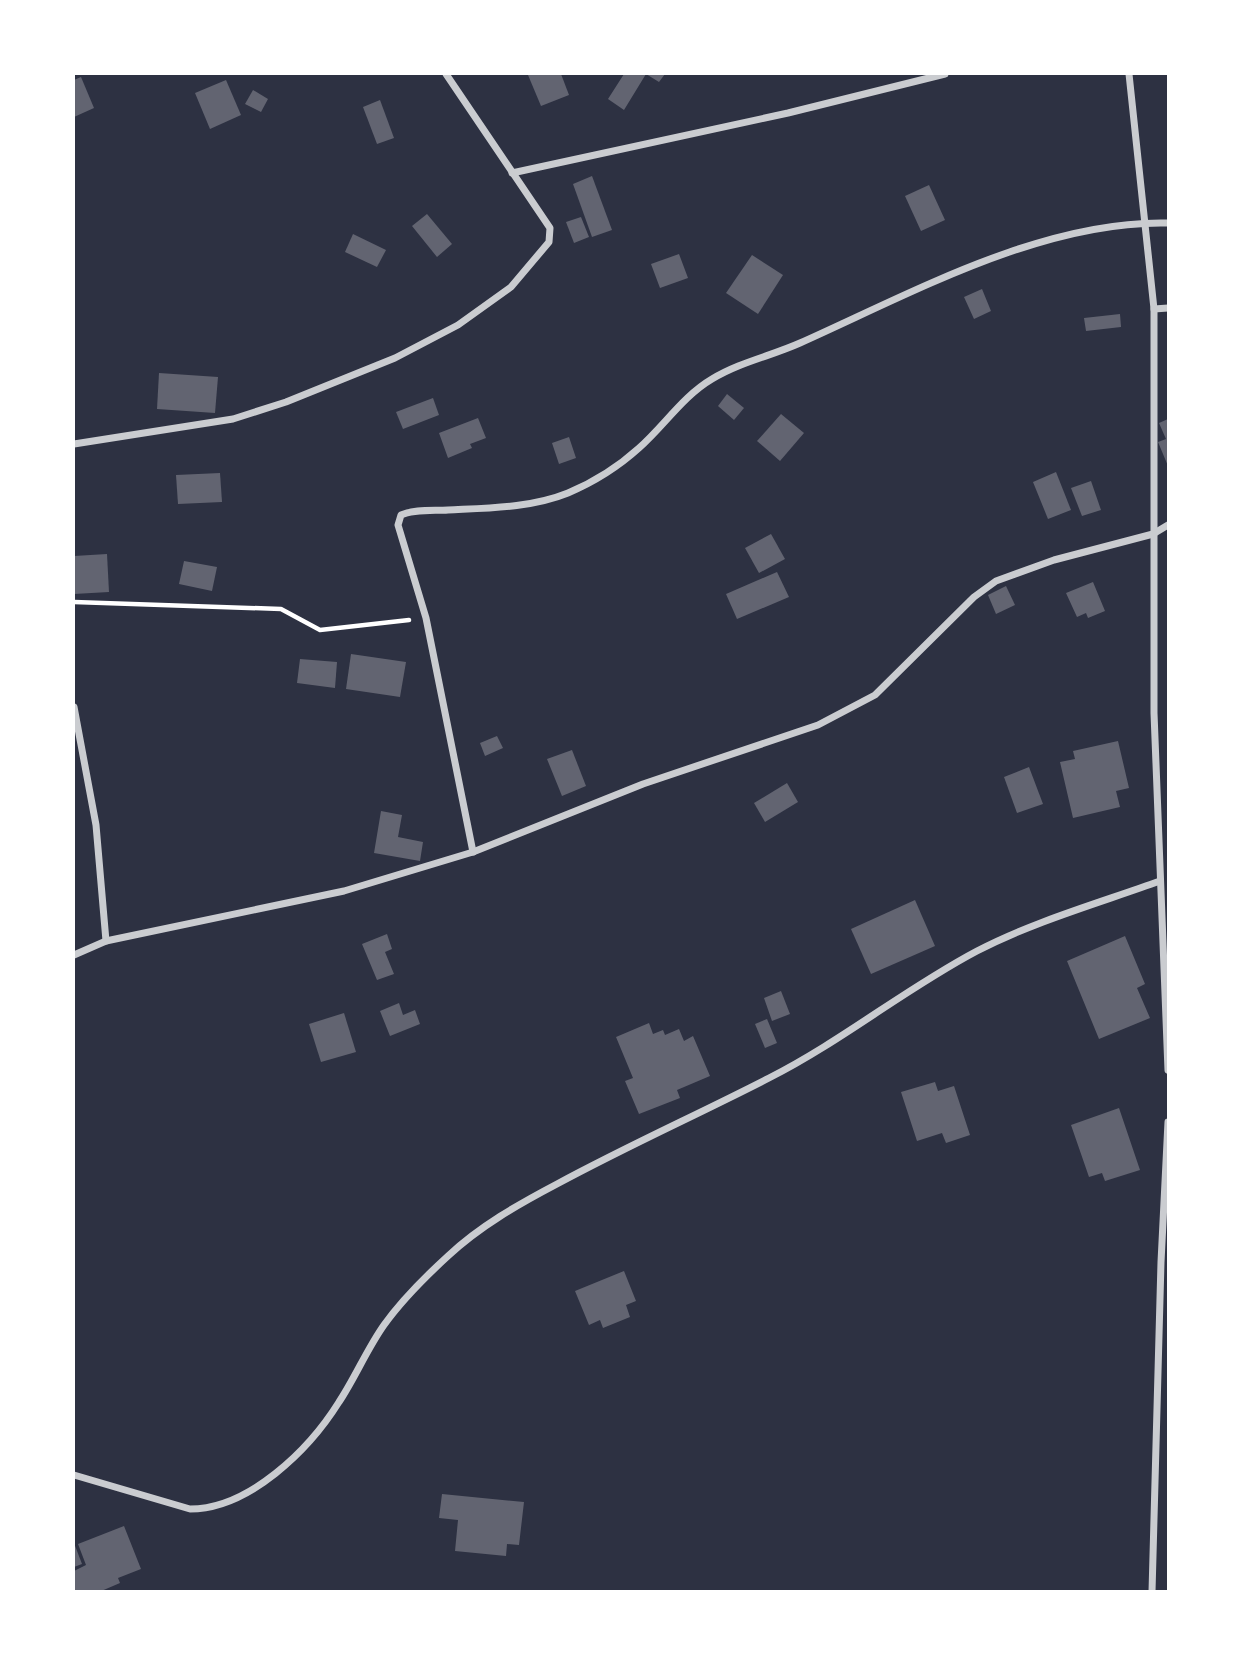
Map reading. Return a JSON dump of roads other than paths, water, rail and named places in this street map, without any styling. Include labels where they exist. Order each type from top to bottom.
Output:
[{"type":"street","points":[[74,443],[233,419],[286,402],[395,358],[458,325],[511,287],[549,242],[550,228],[446,74]]},
{"type":"street","points":[[512,173],[788,113],[935,74],[945,74]]},
{"type":"street","points":[[1129,74],[1147,222],[1154,309],[1154,713],[1168,1070]]},
{"type":"street","points":[[473,852],[426,618],[397,521],[405,513],[529,504],[566,494],[602,476],[640,447],[681,404],[710,380],[739,365],[797,344],[976,266],[1040,243],[1093,228],[1147,222],[1168,223]]},
{"type":"street","points":[[1154,309],[1168,307]]},
{"type":"street","points":[[74,955],[106,941],[344,891],[473,852],[643,784],[818,725],[875,695],[974,597],[996,581],[1054,560],[1153,534],[1168,525]]},
{"type":"street","points":[[74,707],[96,825],[106,941]]},
{"type":"street","points":[[74,1475],[190,1509],[209,1509],[228,1502],[264,1482],[293,1458],[338,1405],[383,1326],[415,1288],[452,1252],[509,1210],[622,1148],[794,1065],[978,951],[1035,925],[1160,881]]},
{"type":"street","points":[[1152,1591],[1161,1262],[1168,1122]]}]
